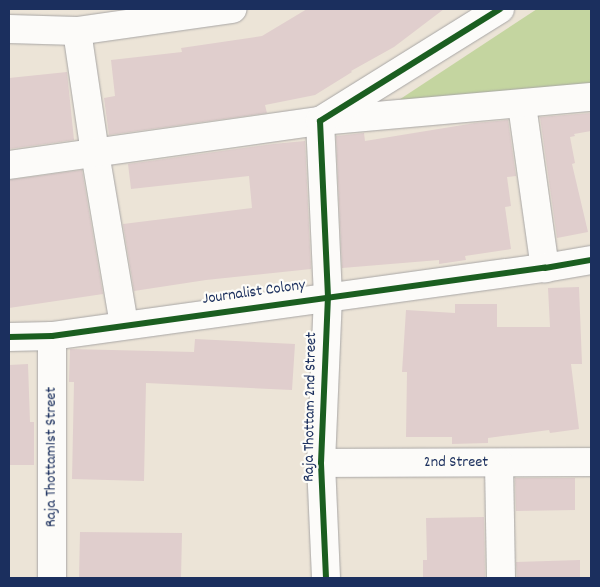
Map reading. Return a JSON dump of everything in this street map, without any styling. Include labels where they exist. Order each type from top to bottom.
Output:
[{"type":"street","points":[[9,29],[78,31],[232,9]]},
{"type":"street","points":[[320,121],[500,9]]},
{"type":"street","points":[[78,31],[94,153],[124,324]]},
{"type":"street","points":[[9,165],[320,121],[522,105],[591,97]]},
{"type":"street","points":[[522,105],[545,268]]},
{"type":"street","name":"Raja Thottam 2nd Street","points":[[320,121],[328,296],[321,463],[326,578]]},
{"type":"street","name":"Journalist Colony","points":[[9,337],[52,336],[124,324],[545,268],[591,260]]},
{"type":"street","name":"Raja Thottam1st Street","points":[[52,336],[52,578]]},
{"type":"street","name":"2nd Street","points":[[321,463],[591,462]]},
{"type":"street","points":[[499,463],[501,578]]},
{"type":"green space","points":[[537,9],[591,9],[591,89],[379,113]]},
{"type":"building","points":[[307,9],[444,9],[394,47],[351,71],[315,95],[265,105],[267,113],[109,135],[104,98],[115,96],[111,60],[182,52],[181,48],[262,36]]},
{"type":"building","points":[[67,72],[74,140],[9,149],[9,78]]},
{"type":"building","points":[[591,113],[591,131],[574,134],[575,136],[570,137],[575,163],[572,164],[588,232],[557,238],[540,117]]},
{"type":"building","points":[[508,120],[516,176],[507,177],[511,206],[505,207],[511,249],[465,256],[466,260],[439,264],[439,260],[342,268],[336,136],[364,133],[365,141],[475,123]]},
{"type":"building","points":[[305,141],[311,269],[206,280],[134,291],[123,224],[252,208],[249,176],[131,189],[128,164]]},
{"type":"building","points":[[82,170],[103,294],[9,308],[9,180]]},
{"type":"building","points":[[579,287],[582,364],[571,364],[579,429],[550,433],[549,430],[488,438],[488,443],[452,444],[452,437],[406,437],[407,372],[402,372],[406,310],[455,313],[455,304],[497,304],[497,327],[550,327],[548,288]]},
{"type":"building","points":[[195,339],[295,344],[292,390],[146,383],[144,481],[72,479],[74,382],[69,382],[70,349],[194,352]]},
{"type":"building","points":[[28,364],[30,422],[34,422],[34,465],[9,465],[9,365]]},
{"type":"building","points":[[515,478],[575,478],[575,510],[516,511]]},
{"type":"building","points":[[484,517],[485,578],[423,578],[423,560],[427,560],[426,518]]},
{"type":"building","points":[[80,532],[182,533],[181,578],[79,578]]},
{"type":"building","points":[[580,560],[580,578],[517,578],[516,562]]},
{"type":"cycle path","points":[[326,578],[321,463],[328,297],[320,121],[500,9]]},
{"type":"cycle path","points":[[9,337],[52,336],[591,260]]}]
